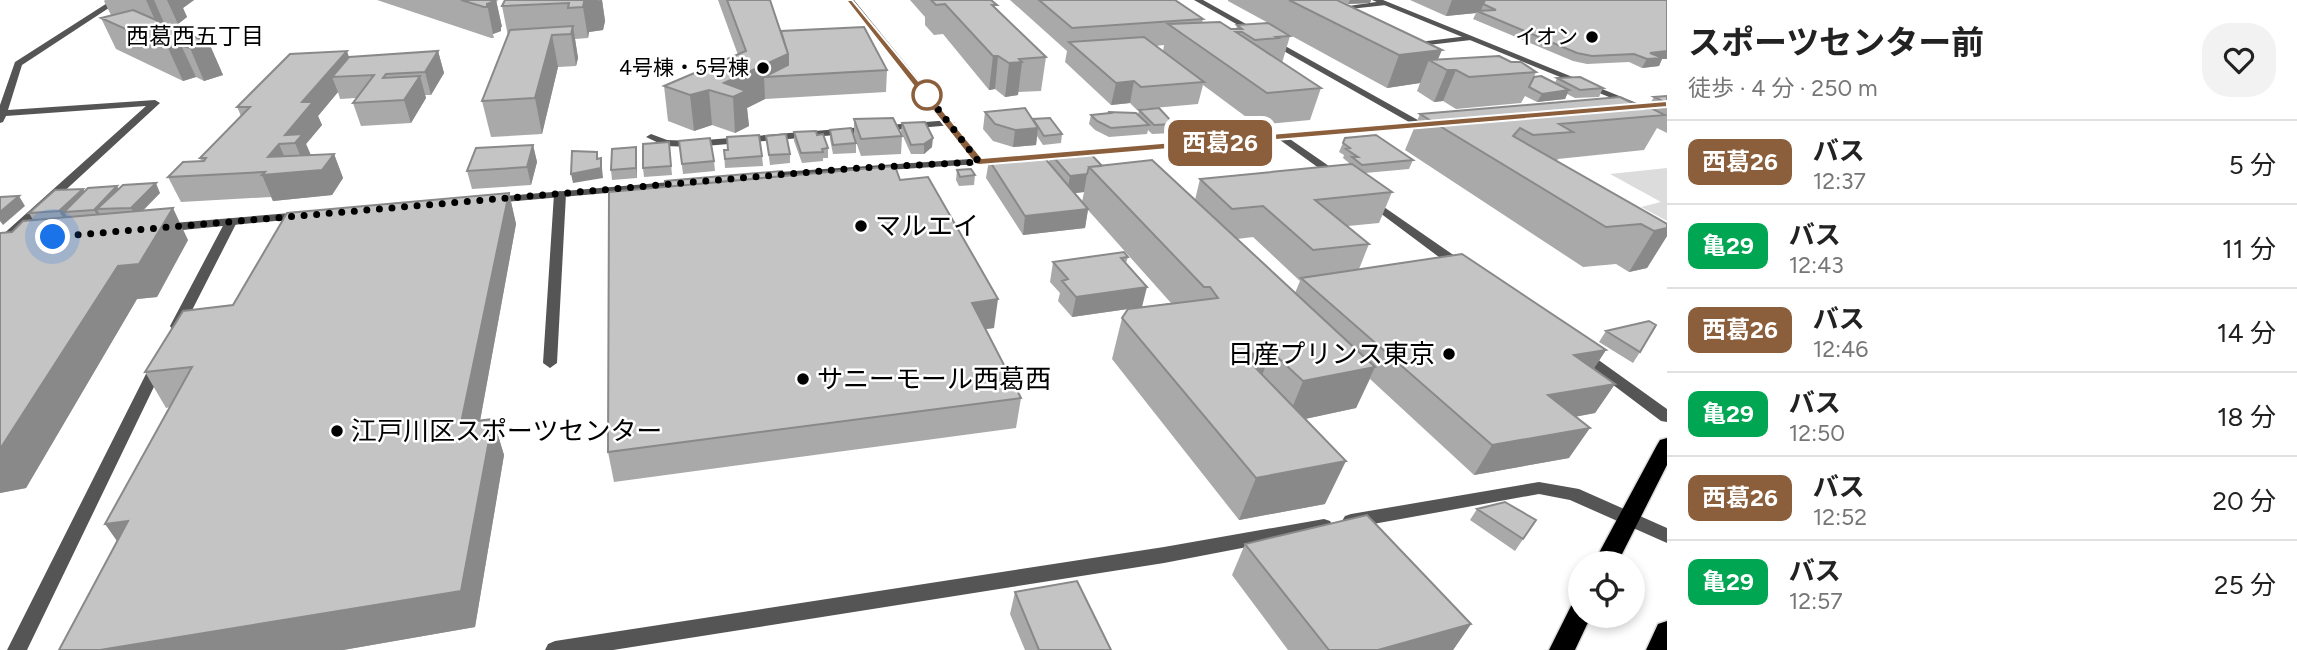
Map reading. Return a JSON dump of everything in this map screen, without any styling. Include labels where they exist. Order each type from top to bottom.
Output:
[{"type":"main road","points":[[1612,551],[1667,444]]},
{"type":"main road","points":[[1562,650],[1573,628]]},
{"type":"main road","points":[[1659,650],[1667,632]]},
{"type":"street","points":[[1,241],[155,103],[1,117],[18,64],[117,0]]},
{"type":"street","points":[[849,0],[979,162]]},
{"type":"street","points":[[1198,0],[1420,124]]},
{"type":"street","points":[[1354,19],[1332,9],[1379,2],[1639,106]]},
{"type":"street","points":[[1409,45],[1468,38]]},
{"type":"street","points":[[1398,40],[1430,56]]},
{"type":"street","points":[[1511,67],[1536,65]]},
{"type":"street","points":[[1611,108],[1667,104]]},
{"type":"street","points":[[750,178],[1284,138],[1447,122]]},
{"type":"street","points":[[651,137],[665,143],[692,144],[950,123]]},
{"type":"street","points":[[1284,138],[1470,273]]},
{"type":"street","points":[[476,201],[696,183]]},
{"type":"street","points":[[550,363],[560,194]]},
{"type":"street","points":[[150,229],[312,215]]},
{"type":"street","points":[[17,650],[164,351],[231,222]]},
{"type":"street","points":[[1,241],[29,239]]},
{"type":"street","points":[[1570,345],[1667,417]]},
{"type":"street","points":[[555,650],[1164,555],[1539,488],[1573,494],[1667,536]]},
{"type":"shaded area","points":[[1667,168],[1667,221],[1641,207],[1661,202],[1610,174]]},
{"type":"building","points":[[461,0],[491,0],[495,1],[484,7]]},
{"type":"building","points":[[505,0],[598,0],[584,2],[583,7],[568,8],[569,3],[502,6]]},
{"type":"building","points":[[727,0],[770,0],[788,54],[724,83],[746,91],[733,97],[709,90],[690,95],[664,86],[746,51]]},
{"type":"building","points":[[931,0],[991,0],[997,5],[992,5],[1046,57],[1019,59],[1022,62],[1009,63],[993,56],[945,4],[936,5]]},
{"type":"building","points":[[1039,0],[1175,0],[1203,19],[1072,28]]},
{"type":"building","points":[[1289,0],[1337,0],[1442,50],[1399,55]]},
{"type":"building","name":"イオン","points":[[1485,0],[1667,0],[1667,51],[1650,53],[1663,58],[1647,59],[1634,54],[1592,56],[1577,53],[1477,11],[1496,10],[1483,4]]},
{"type":"building","points":[[133,10],[209,43],[190,48],[181,45],[168,48],[101,18]]},
{"type":"building","points":[[1220,22],[1231,29],[1242,29],[1237,25],[1268,23],[1290,36],[1255,40],[1242,32],[1236,32],[1321,88],[1267,93],[1168,24]]},
{"type":"building","points":[[573,26],[571,34],[552,35],[535,98],[482,101],[510,30]]},
{"type":"building","points":[[864,27],[887,70],[764,77],[788,65],[788,54],[781,31]]},
{"type":"building","points":[[1144,37],[1204,82],[1141,87],[1134,81],[1116,83],[1069,42]]},
{"type":"building","points":[[347,51],[302,102],[313,102],[285,135],[303,134],[295,143],[279,144],[268,157],[334,154],[322,170],[262,175],[265,172],[168,177],[183,162],[204,161],[206,158],[200,158],[250,107],[237,107],[290,54]]},
{"type":"building","points":[[438,51],[425,72],[386,74],[383,78],[420,76],[404,100],[353,103],[374,75],[332,77],[349,57]]},
{"type":"building","points":[[1499,56],[1511,62],[1521,62],[1536,72],[1469,77],[1456,70],[1447,70],[1429,60]]},
{"type":"building","points":[[1541,76],[1569,90],[1542,94],[1529,87],[1534,77]]},
{"type":"building","points":[[1580,77],[1603,88],[1580,90],[1557,78]]},
{"type":"building","points":[[1667,96],[1667,103],[1654,97]]},
{"type":"building","points":[[1620,97],[1644,109],[1651,108],[1665,115],[1559,124],[1573,132],[1533,135],[1520,128],[1513,136],[1667,224],[1667,228],[1654,231],[1641,224],[1606,227],[1420,114]]},
{"type":"building","points":[[1025,108],[1038,128],[1015,130],[995,124],[985,112]]},
{"type":"building","points":[[1159,108],[1174,124],[1154,125],[1139,110]]},
{"type":"building","points":[[1108,112],[1136,113],[1149,125],[1111,128],[1091,115],[1110,113]]},
{"type":"building","points":[[893,118],[902,136],[861,139],[854,119]]},
{"type":"building","points":[[1050,118],[1062,134],[1044,136],[1033,119]]},
{"type":"building","points":[[925,122],[933,138],[924,144],[911,145],[902,123]]},
{"type":"building","points":[[851,128],[856,143],[833,145],[830,130]]},
{"type":"building","points":[[816,131],[817,135],[823,134],[828,148],[822,149],[823,152],[801,153],[794,132]]},
{"type":"building","points":[[786,134],[790,154],[769,155],[766,136]]},
{"type":"building","points":[[759,135],[762,156],[725,159],[724,150],[728,150],[727,137]]},
{"type":"building","points":[[1376,135],[1413,160],[1362,165],[1352,157],[1358,157],[1346,149],[1350,148],[1343,143],[1345,138]]},
{"type":"building","points":[[710,138],[714,161],[682,164],[679,141]]},
{"type":"building","points":[[669,142],[671,166],[643,168],[643,144]]},
{"type":"building","points":[[533,145],[527,167],[467,171],[476,148]]},
{"type":"building","points":[[636,147],[636,168],[611,170],[612,149]]},
{"type":"building","points":[[1087,150],[1102,166],[1089,167],[1087,174],[1070,176],[1050,153]]},
{"type":"building","points":[[572,151],[597,152],[597,159],[601,158],[601,168],[571,174]]},
{"type":"building","points":[[1043,156],[1088,209],[1025,216],[989,160]]},
{"type":"building","points":[[1152,160],[1375,367],[1303,381],[1271,351],[1243,355],[1346,461],[1256,478],[1122,318],[1128,309],[1218,298],[1210,287],[1204,287],[1089,167]]},
{"type":"building","points":[[1352,164],[1392,192],[1315,200],[1369,244],[1313,250],[1263,206],[1232,209],[1200,179]]},
{"type":"building","name":"サニーモール西葛西","points":[[895,166],[900,180],[928,177],[998,299],[972,303],[1021,398],[608,452],[609,192]]},
{"type":"building","points":[[971,169],[975,175],[960,177],[957,170]]},
{"type":"building","points":[[782,171],[783,176],[665,187],[665,181]]},
{"type":"building","points":[[156,183],[131,208],[97,209],[123,185]]},
{"type":"building","points":[[117,186],[94,210],[64,212],[88,188]]},
{"type":"building","points":[[83,189],[59,211],[29,213],[55,190]]},
{"type":"building","name":"江戸川区スポーツセンター","points":[[509,193],[461,423],[493,419],[461,591],[100,650],[59,650],[128,521],[105,524],[192,367],[145,372],[183,311],[233,305],[287,213]]},
{"type":"building","points":[[19,196],[0,212],[0,197]]},
{"type":"building","points":[[173,208],[139,264],[118,266],[0,449],[0,233],[12,232],[23,221]]},
{"type":"building","points":[[1124,252],[1128,257],[1121,258],[1147,287],[1076,297],[1062,281],[1068,279],[1053,262]]},
{"type":"building","name":"日産プリンス東京","points":[[1462,254],[1606,350],[1574,355],[1615,384],[1548,395],[1590,428],[1492,445],[1301,278]]},
{"type":"building","points":[[1649,321],[1656,325],[1640,352],[1606,331]]},
{"type":"building","points":[[1505,502],[1536,520],[1523,539],[1477,509]]},
{"type":"building","points":[[1367,515],[1471,624],[1378,650],[1329,650],[1245,544]]},
{"type":"building","points":[[1077,581],[1111,650],[1039,650],[1015,592]]},
{"type":"bus line","name":"西葛26","points":[[849,0],[979,162],[1667,104]]},
{"type":"place","name":"イオン","points":[[1592,37]]},
{"type":"place","name":"4号棟・5号棟","points":[[763,68]]},
{"type":"place","name":"マルエイ","points":[[861,226]]},
{"type":"place","name":"日産プリンス東京","points":[[1449,354]]},
{"type":"place","name":"サニーモール西葛西","points":[[803,379]]},
{"type":"place","name":"江戸川区スポーツセンター","points":[[337,431]]},
{"type":"district","name":"西葛西五丁目","points":[[195,36]]},
{"type":"route","points":[[53,237],[858,168],[979,162],[927,95]]}]
